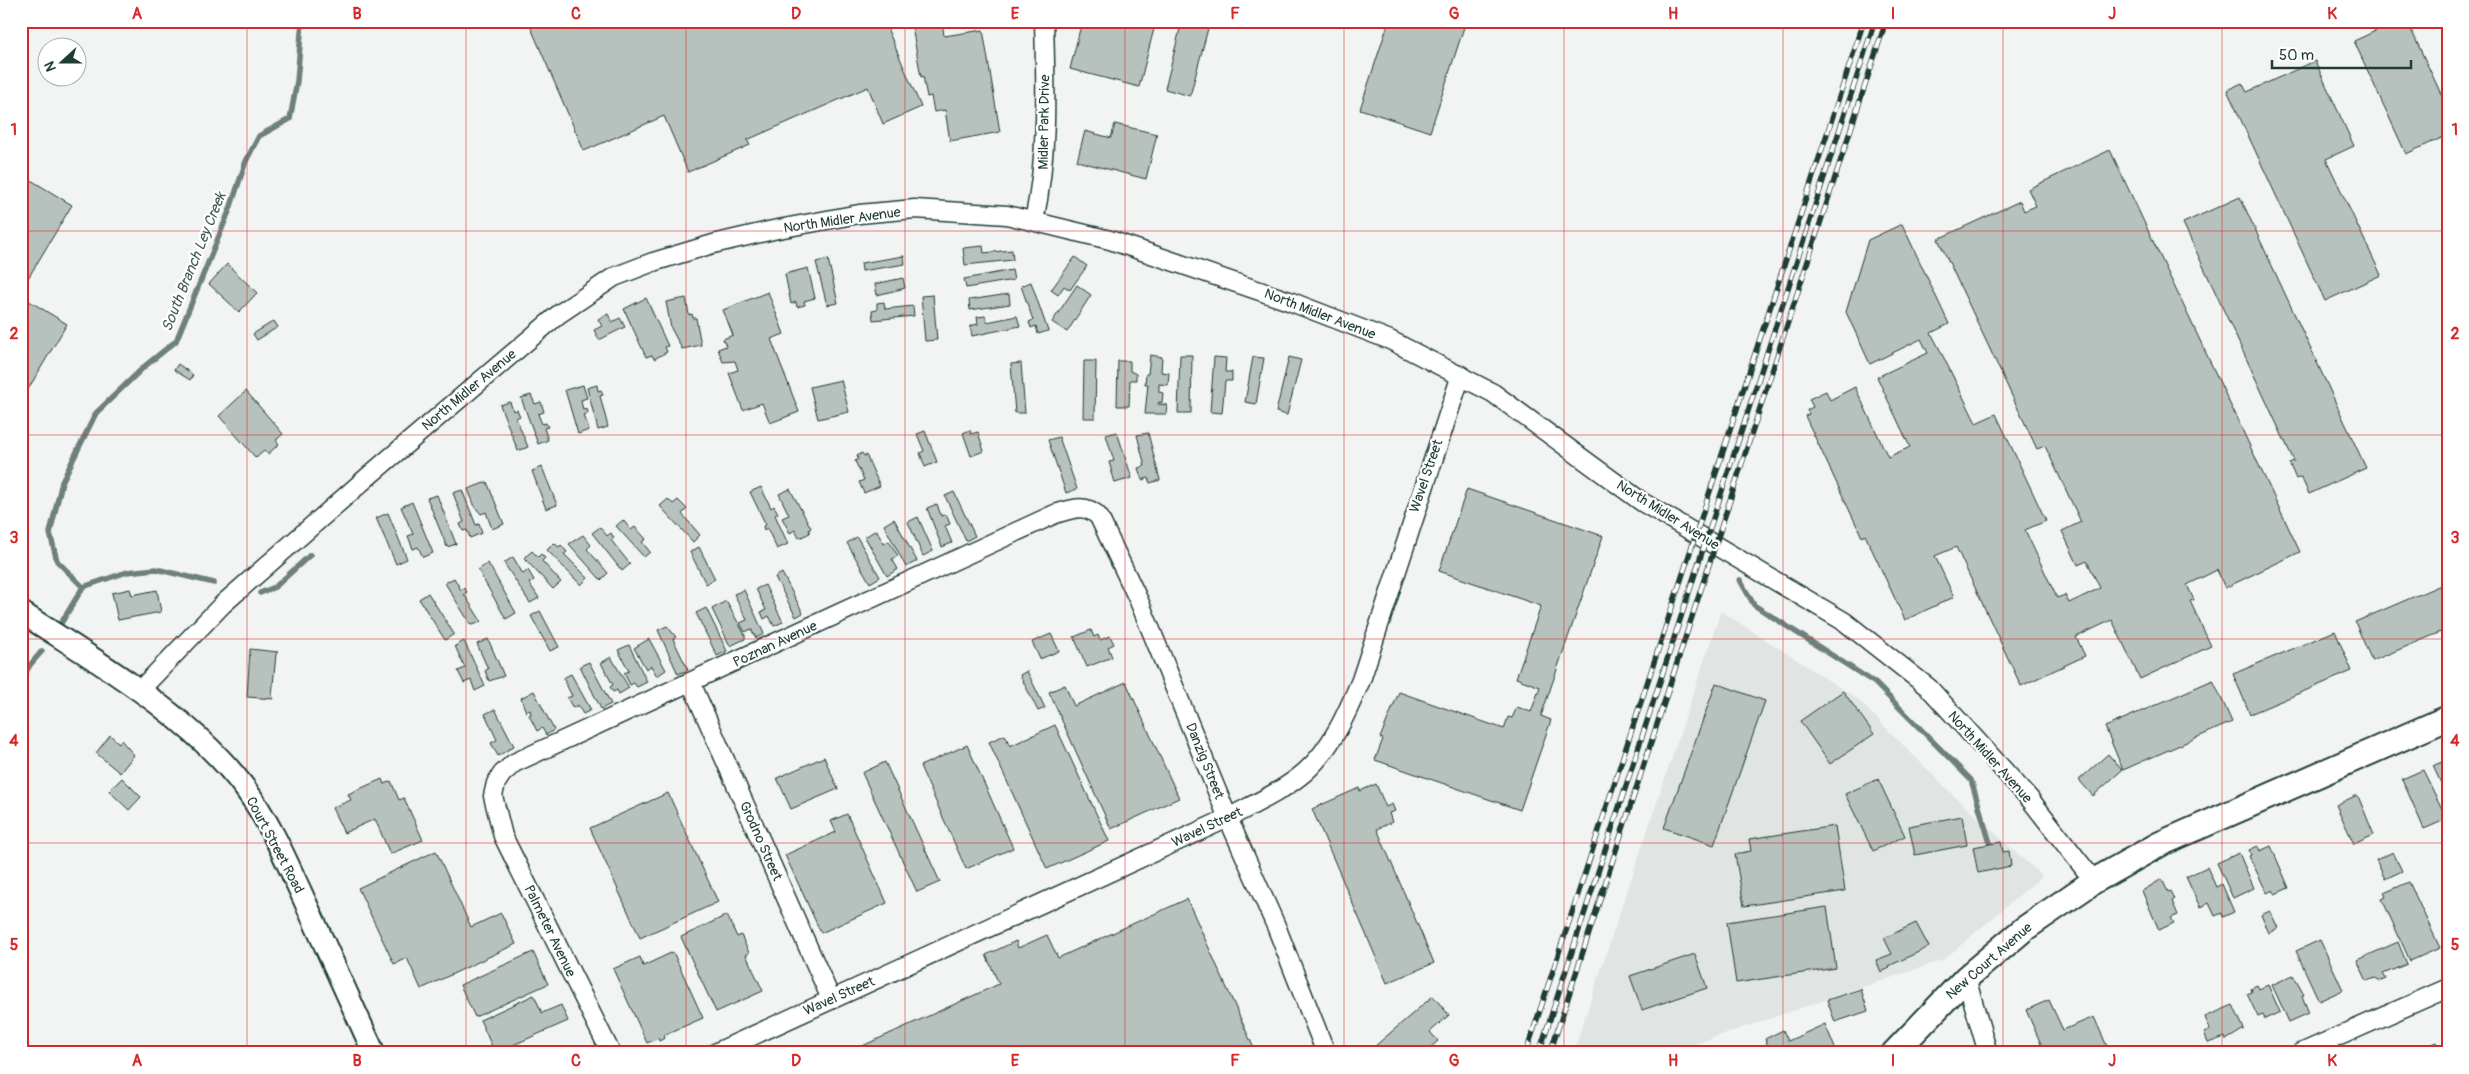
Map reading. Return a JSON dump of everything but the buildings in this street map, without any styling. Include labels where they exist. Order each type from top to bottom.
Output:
[{"type":"main road","points":[[2094,881],[2160,844],[2448,718]]},
{"type":"main road","name":"New Court Avenue","points":[[1894,1053],[1966,978],[2024,929],[2094,881]]},
{"type":"street","name":"Midler Park Drive","points":[[1034,221],[1042,183],[1046,116],[1044,21]]},
{"type":"street","name":"North Midler Avenue","points":[[139,692],[223,604],[371,474],[559,314],[614,277],[653,262],[713,244],[773,230],[859,214],[915,209],[1007,215],[1110,240],[1289,302],[1390,340],[1494,392],[1642,502],[1845,622],[1921,682],[2029,798],[2094,881]]},
{"type":"street","name":"Wavel Street","points":[[715,1053],[1228,818],[1271,795],[1304,773],[1320,756],[1346,715],[1361,680],[1461,375]]},
{"type":"street","name":"Poznan Avenue","points":[[495,806],[493,796],[496,784],[502,774],[514,763],[1055,514],[1077,507],[1084,508]]},
{"type":"street","name":"Danzig Street","points":[[1084,508],[1093,511],[1100,517],[1139,601],[1228,818],[1276,926],[1326,1053]]},
{"type":"street","name":"Court Street Road","points":[[21,612],[177,719],[226,766],[244,788],[267,824],[286,860],[374,1053]]},
{"type":"street","name":"Grodno Street","points":[[691,683],[831,999]]},
{"type":"street","name":"Palmeter Avenue","points":[[495,806],[503,836],[611,1053]]},
{"type":"street","points":[[1966,978],[1988,1053]]},
{"type":"street","points":[[2302,1053],[2448,988]]},
{"type":"shaded area","points":[[1721,611],[1856,698],[1952,794],[2042,876],[1943,960],[1668,1053],[1573,1053]]},
{"type":"waterway","name":"South Branch Ley Creek","points":[[60,625],[83,587],[57,561],[50,533],[62,482],[96,413],[145,366],[176,341],[230,209],[246,161],[259,136],[290,119],[297,81],[302,21]]},
{"type":"waterway","points":[[260,593],[275,587],[310,555]]},
{"type":"waterway","points":[[83,587],[127,572],[156,569],[214,583]]},
{"type":"waterway","points":[[1740,580],[1754,605],[1875,683],[1971,780],[1990,843]]},
{"type":"waterway","name":"South Branch Ley Creek","points":[[21,681],[30,665],[42,651]]},
{"type":"railway","points":[[1526,1053],[1864,21]]},
{"type":"railway","points":[[1539,1053],[1875,21]]},
{"type":"railway","points":[[1550,1053],[1886,21]]}]
